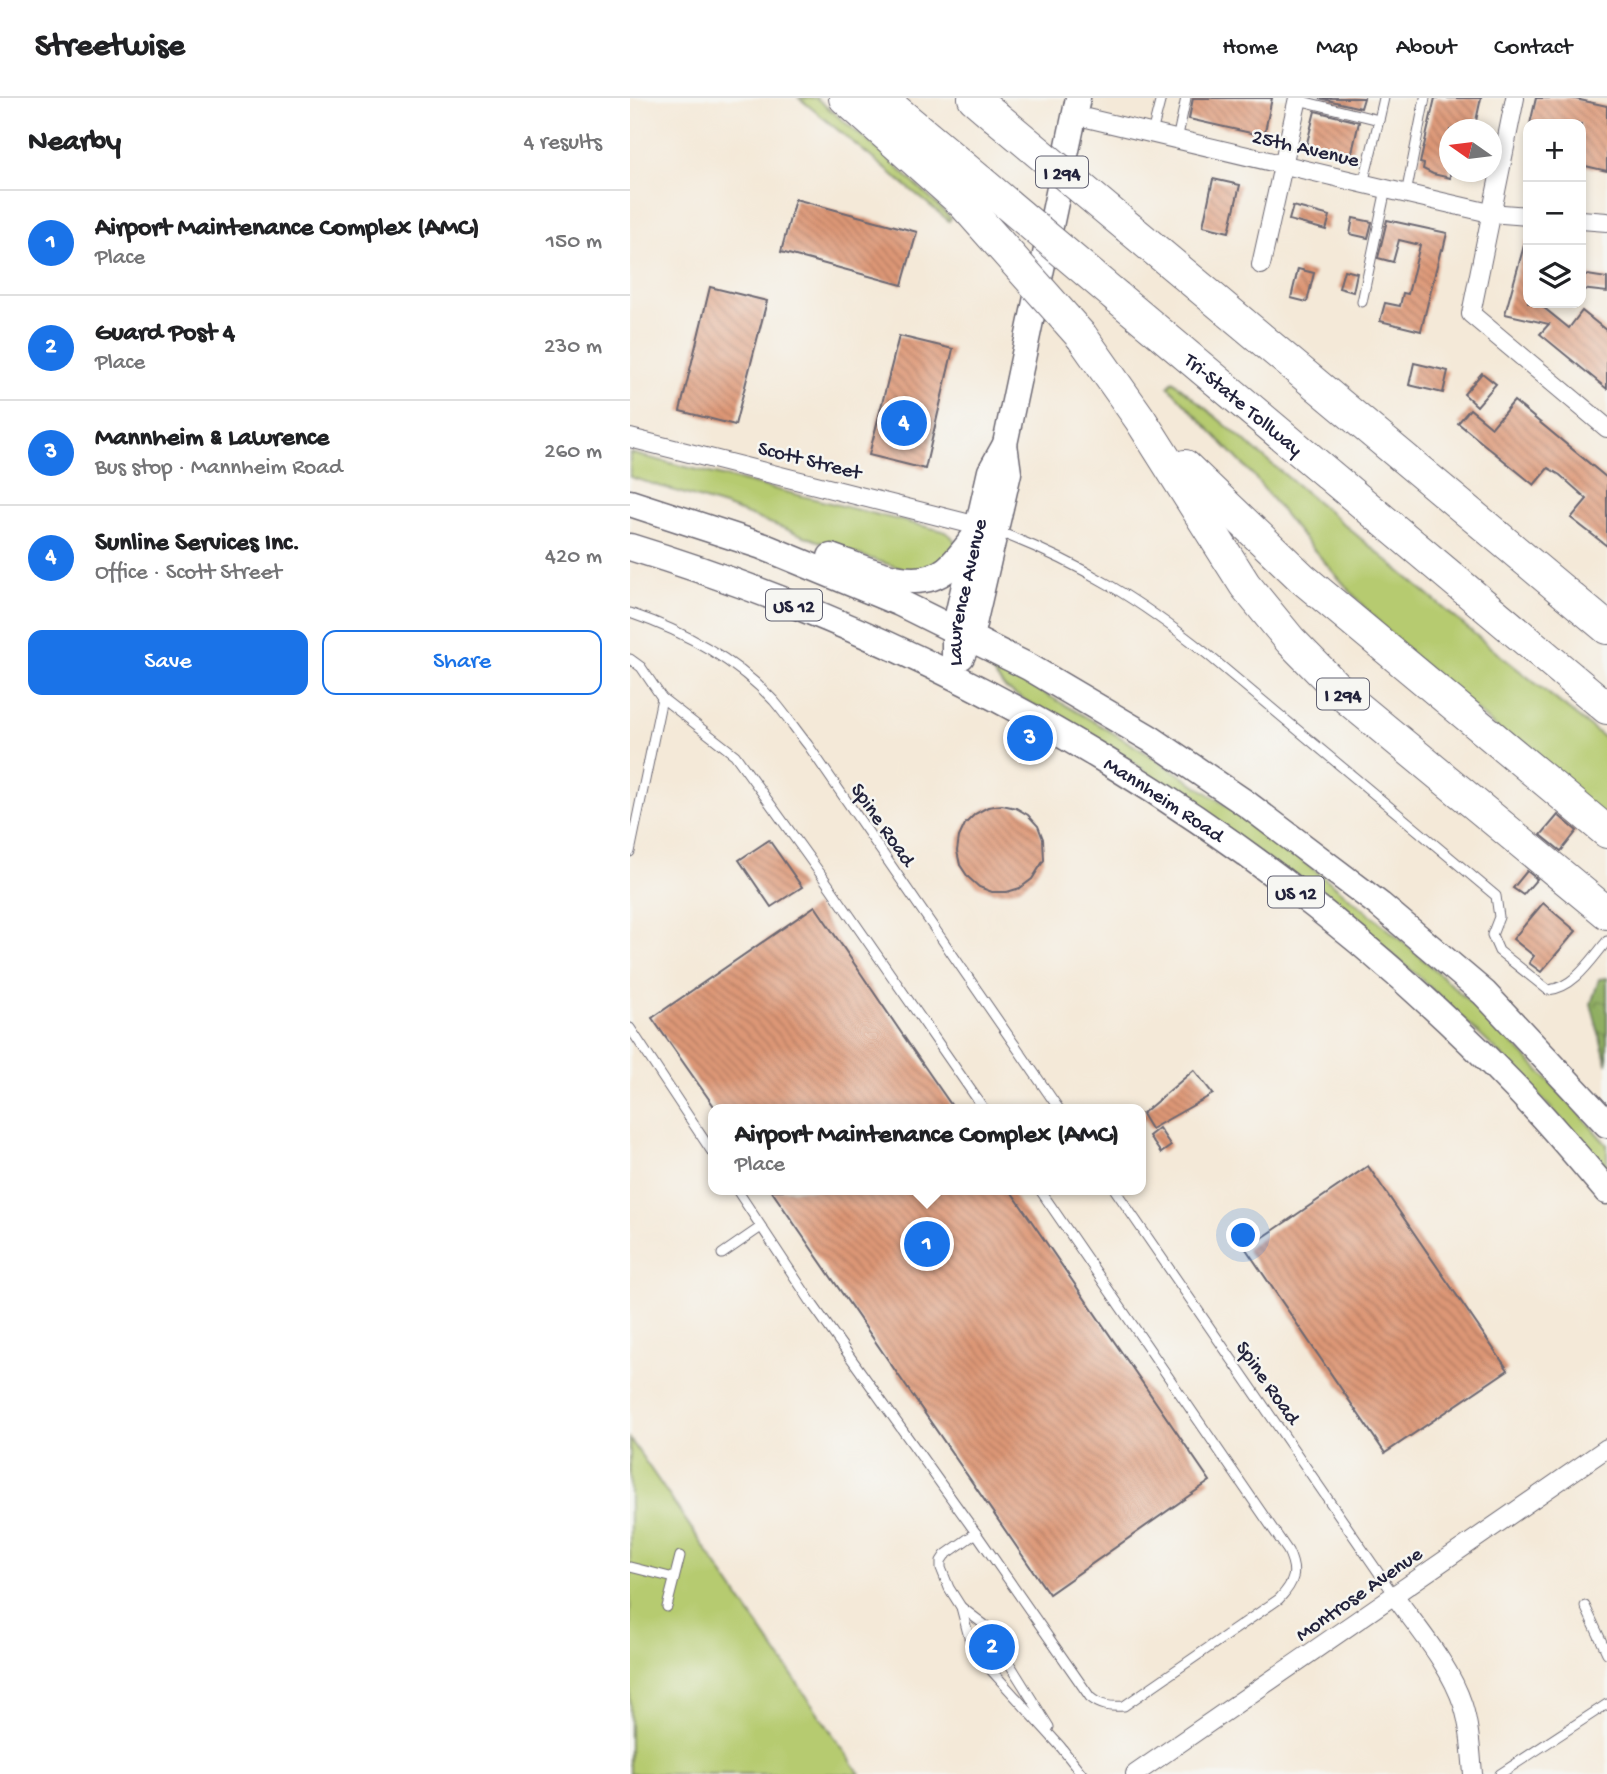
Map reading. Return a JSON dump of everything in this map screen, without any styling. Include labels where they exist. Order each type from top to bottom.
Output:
[{"type":"highway","name":"I 294","points":[[845,98],[972,193],[1082,337],[1140,419],[1245,585],[1290,640],[1349,700],[1607,913]]},
{"type":"highway","name":"Tri-State Tollway","points":[[881,98],[972,193],[1117,297],[1607,708]]},
{"type":"highway","name":"I 294","points":[[984,107],[1607,628]]},
{"type":"highway","name":"I 294","points":[[1140,419],[1237,518],[1302,578],[1607,832]]},
{"type":"main road","name":"Lawrence Avenue","points":[[954,675],[983,531],[990,471],[1005,444],[1076,106]]},
{"type":"main road","name":"Mannheim Road","points":[[630,503],[762,546],[875,593],[963,633],[1151,738],[1201,771],[1380,905],[1484,993],[1607,1124]]},
{"type":"main road","points":[[762,546],[824,554],[892,577],[928,579],[945,570],[983,531]]},
{"type":"main road","name":"Mannheim Road","points":[[630,547],[765,594],[864,634],[954,675],[1100,757],[1172,803],[1311,903],[1402,980],[1517,1089],[1607,1191]]},
{"type":"street","points":[[1515,98],[1471,314],[1607,428]]},
{"type":"street","points":[[1261,265],[1298,99]]},
{"type":"street","name":"25th Avenue","points":[[1076,106],[1152,134],[1490,213],[1523,216]]},
{"type":"street","points":[[1586,220],[1607,222]]},
{"type":"street","name":"Scott Street","points":[[630,439],[983,531]]},
{"type":"street","name":"Montrose Avenue","points":[[1135,1774],[1607,1448]]},
{"type":"street","points":[[1394,1595],[1450,1677],[1463,1704],[1470,1734],[1473,1774]]},
{"type":"lane","points":[[1152,134],[1161,98]]},
{"type":"lane","points":[[1177,139],[1186,98]]},
{"type":"lane","points":[[1363,184],[1384,98]]},
{"type":"lane","points":[[1406,194],[1425,98]]},
{"type":"lane","points":[[1298,99],[1379,120]]},
{"type":"lane","points":[[1362,302],[1386,189]]},
{"type":"lane","points":[[983,531],[1064,559],[1118,588],[1168,622],[1496,896],[1499,917],[1492,935],[1499,951],[1548,990],[1561,989],[1578,975],[1607,941]]},
{"type":"lane","name":"Spine Road","points":[[630,613],[656,622],[701,644],[773,700],[808,745],[1056,1104]]},
{"type":"lane","points":[[630,659],[641,667],[662,698],[735,755],[981,1104]]},
{"type":"lane","points":[[630,852],[662,698]]},
{"type":"lane","points":[[630,1028],[708,1147]]},
{"type":"lane","points":[[740,1195],[813,1305],[1090,1697],[1096,1702],[1114,1707],[1124,1706],[1279,1599],[1288,1589],[1295,1565],[1043,1195]]},
{"type":"lane","name":"Spine Road","points":[[1118,1195],[1394,1595]]},
{"type":"lane","points":[[722,1254],[761,1227]]},
{"type":"lane","points":[[976,1533],[945,1555],[941,1561],[949,1588],[961,1607],[970,1641],[980,1658],[1082,1774]]},
{"type":"lane","points":[[667,1606],[680,1556]]},
{"type":"lane","points":[[630,1567],[674,1578]]},
{"type":"lane","points":[[1585,1606],[1607,1653]]},
{"type":"lane","points":[[961,1607],[986,1626],[1060,1746]]},
{"type":"lane","points":[[1500,1774],[1607,1704]]},
{"type":"green space","points":[[799,98],[816,98],[882,153],[951,218],[949,221]]},
{"type":"green space","points":[[1173,381],[1496,652],[1607,740],[1607,825],[1400,644],[1300,534],[1252,474],[1168,386]]},
{"type":"green space","points":[[630,453],[943,531],[956,543],[941,566],[906,570],[831,546],[727,507],[630,477]]},
{"type":"green space","points":[[986,661],[1165,765],[1226,805],[1343,892],[1454,988],[1558,1091],[1607,1145],[1607,1168],[1498,1052],[1420,978],[1342,913],[1134,763],[1006,689],[984,663]]},
{"type":"green space","points":[[1607,978],[1607,1064],[1591,1004],[1599,979]]},
{"type":"green space","points":[[630,1439],[860,1774],[630,1774]]},
{"type":"building","points":[[1193,98],[1272,98],[1264,136],[1189,119]]},
{"type":"building","points":[[1319,98],[1364,98],[1361,108]]},
{"type":"building","points":[[1435,98],[1481,98],[1476,119],[1439,119],[1439,175],[1423,169],[1424,164],[1420,163]]},
{"type":"building","points":[[1536,98],[1571,98],[1607,106],[1607,171],[1586,166],[1586,119],[1531,119]]},
{"type":"building","points":[[1315,111],[1359,122],[1351,157],[1306,147]]},
{"type":"building","points":[[1213,179],[1240,185],[1229,232],[1203,226]]},
{"type":"building","points":[[795,199],[917,232],[902,285],[781,252]]},
{"type":"building","points":[[1293,206],[1330,216],[1326,230],[1289,220]]},
{"type":"building","points":[[1353,218],[1372,222],[1368,238],[1350,234]]},
{"type":"building","points":[[1387,220],[1447,233],[1421,331],[1380,321],[1385,303],[1400,306],[1403,293],[1408,294],[1420,245],[1399,240],[1393,262],[1378,258]]},
{"type":"building","points":[[1523,249],[1523,308],[1544,308],[1569,328],[1582,311],[1607,331],[1607,389],[1540,334],[1549,324],[1505,314]]},
{"type":"building","points":[[1298,269],[1314,273],[1307,302],[1291,298]]},
{"type":"building","points":[[1344,270],[1357,273],[1353,292],[1339,288]]},
{"type":"building","points":[[1586,275],[1607,278],[1607,292],[1586,290]]},
{"type":"building","points":[[710,287],[767,301],[735,425],[680,411]]},
{"type":"building","points":[[899,336],[953,349],[925,469],[869,455]]},
{"type":"building","points":[[1414,363],[1448,371],[1443,393],[1409,385]]},
{"type":"building","points":[[1482,373],[1496,384],[1477,406],[1464,394]]},
{"type":"building","points":[[1514,401],[1607,478],[1607,546],[1571,518],[1587,499],[1560,475],[1548,468],[1534,485],[1458,423],[1470,409],[1492,427]]},
{"type":"building","points":[[1002,805],[1016,808],[1028,815],[1038,826],[1043,839],[1044,860],[1032,879],[1020,888],[1007,892],[992,892],[979,887],[968,877],[960,865],[957,851],[965,824],[988,807]]},
{"type":"building","points":[[1558,815],[1577,831],[1561,851],[1541,835]]},
{"type":"building","points":[[769,840],[802,887],[771,907],[739,860]]},
{"type":"building","points":[[1527,871],[1537,879],[1523,895],[1513,888]]},
{"type":"building","points":[[1543,903],[1576,931],[1541,972],[1529,963],[1534,956],[1513,939]]},
{"type":"building","points":[[815,906],[951,1104],[712,1104],[652,1018]]},
{"type":"building","points":[[1194,1070],[1213,1094],[1151,1129],[1146,1121],[1146,1111]]},
{"type":"building","points":[[1159,1128],[1171,1146],[1161,1153],[1149,1136]]},
{"type":"building","points":[[1368,1166],[1508,1370],[1385,1453],[1246,1249]]},
{"type":"building","points":[[774,1195],[1013,1195],[1210,1481],[1049,1594]]},
{"type":"place","name":"Sunline Services Inc.","points":[[904,423]]},
{"type":"place","name":"Mannheim & Lawrence","points":[[1030,738]]},
{"type":"place","name":"Airport Maintenance Complex (AMC)","points":[[927,1244]]},
{"type":"place","name":"Guard Post 4","points":[[992,1647]]}]
